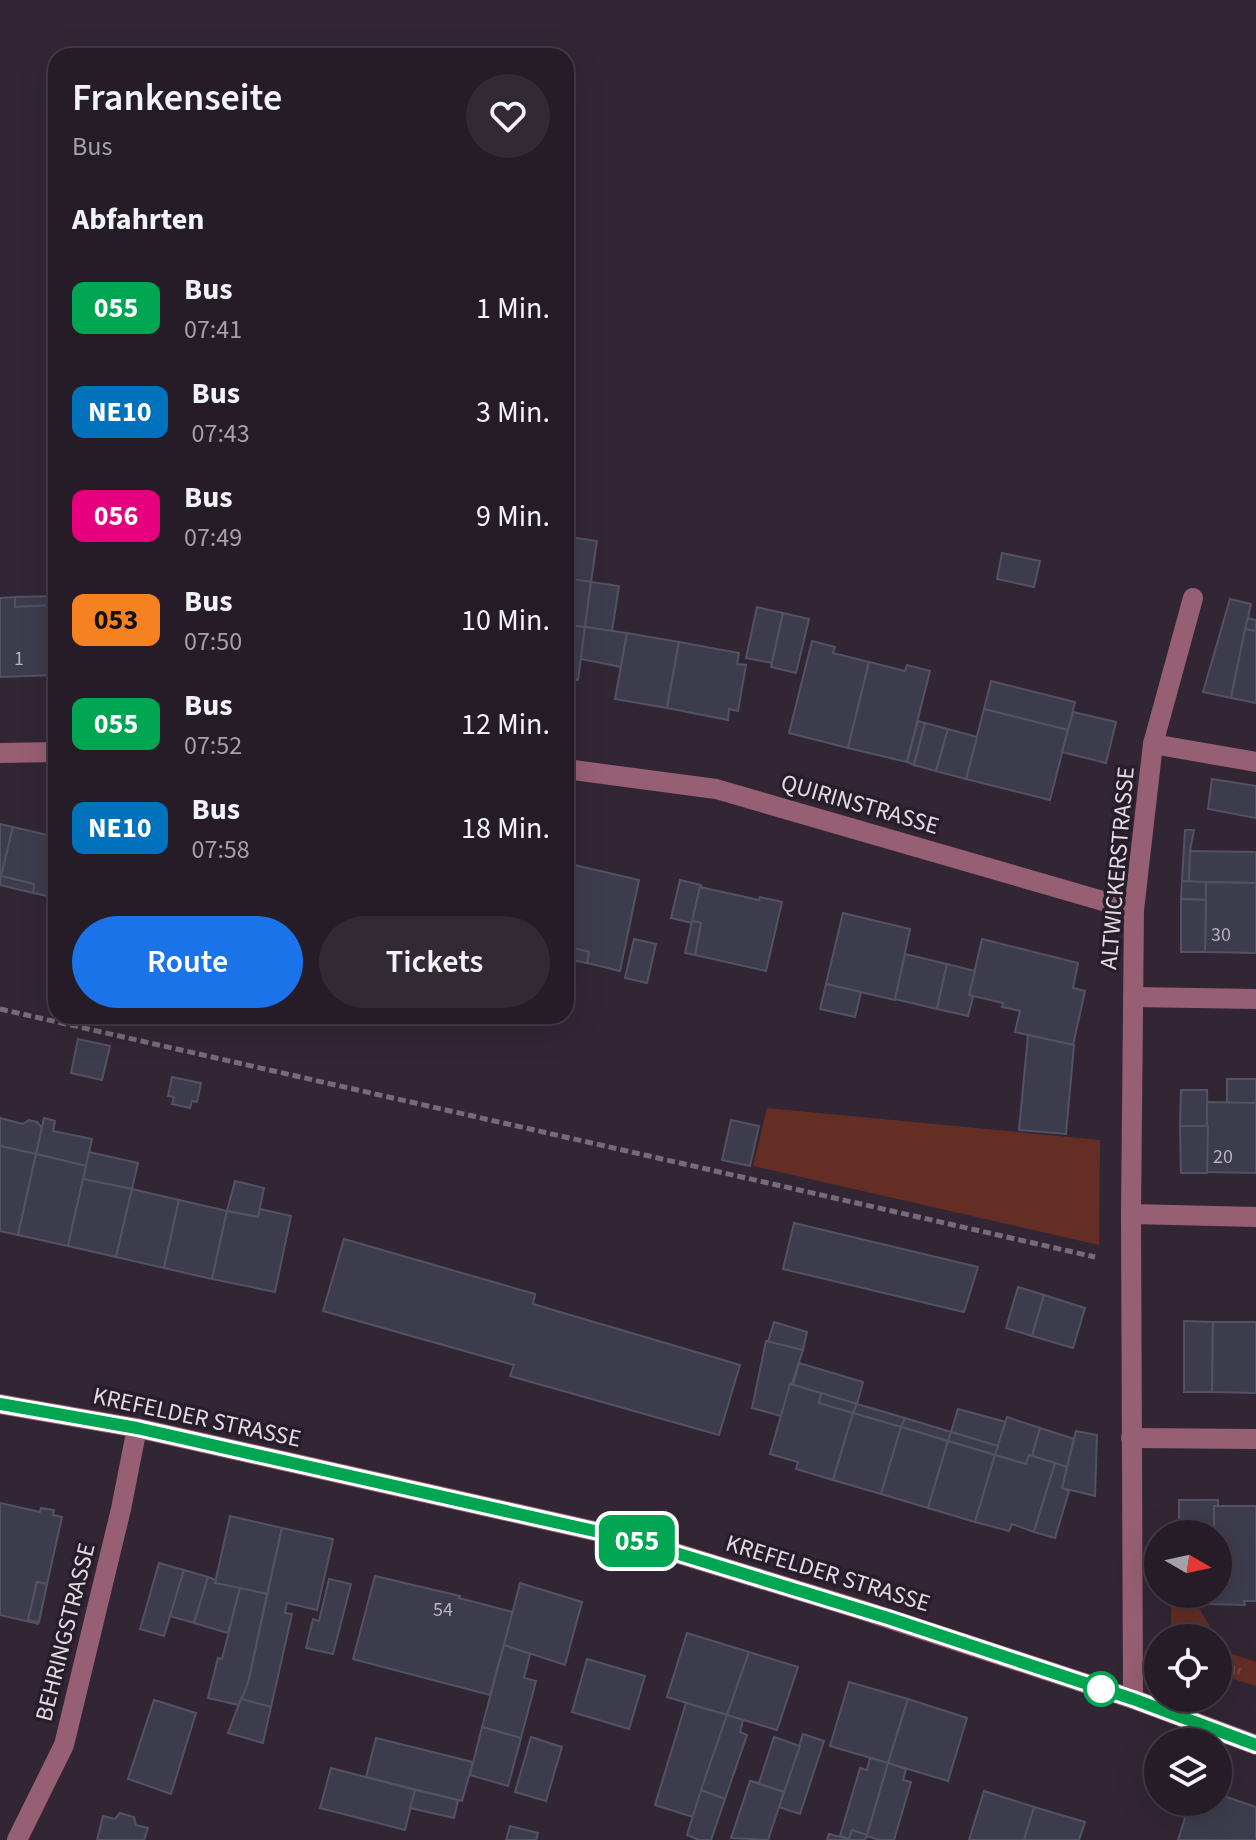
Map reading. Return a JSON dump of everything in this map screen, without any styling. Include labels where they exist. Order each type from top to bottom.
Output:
[{"type":"street","name":"ALTWICKERSTRASSE","points":[[1133,1699],[1131,1214],[1134,910],[1153,744],[1193,598]]},
{"type":"street","name":"ALTWICKERSTRASSE","points":[[1153,744],[1256,762]]},
{"type":"street","points":[[0,753],[48,752]]},
{"type":"street","name":"QUIRINSTRASSE","points":[[574,770],[716,789],[1134,910]]},
{"type":"street","name":"ALTWICKERSTRASSE","points":[[1133,997],[1256,999]]},
{"type":"street","points":[[1131,1214],[1256,1217]]},
{"type":"street","name":"KREFELDER STRASSE","points":[[0,1404],[137,1428],[630,1539],[859,1609],[1133,1699],[1256,1745]]},
{"type":"street","name":"BEHRINGSTRASSE","points":[[17,1840],[64,1745],[121,1509],[137,1428]]},
{"type":"street","points":[[1131,1438],[1256,1439]]},
{"type":"path","points":[[0,1009],[48,1020]]},
{"type":"path","points":[[66,1024],[1131,1265]]},
{"type":"green space","points":[[767,1108],[1100,1140],[1099,1245],[753,1166]]},
{"type":"green space","points":[[1171,1608],[1199,1608],[1208,1624],[1171,1624]]},
{"type":"green space","points":[[1232,1654],[1256,1662],[1256,1686],[1232,1678]]},
{"type":"building","points":[[574,538],[597,541],[591,582],[574,579]]},
{"type":"building","points":[[1002,553],[1040,561],[1034,587],[997,579]]},
{"type":"building","points":[[574,579],[591,582],[585,627],[574,626]]},
{"type":"building","points":[[591,582],[619,586],[612,631],[585,627]]},
{"type":"building","points":[[48,596],[48,605],[15,607],[15,597]]},
{"type":"building","points":[[15,597],[15,607],[48,605],[48,675],[0,677],[0,598]]},
{"type":"building","points":[[1230,599],[1251,604],[1231,698],[1203,692]]},
{"type":"building","points":[[757,607],[783,613],[772,663],[746,658]]},
{"type":"building","points":[[783,613],[809,619],[796,673],[771,667]]},
{"type":"building","points":[[1248,618],[1256,620],[1256,631],[1245,629]]},
{"type":"building","points":[[574,626],[585,627],[578,680],[574,680]]},
{"type":"building","points":[[585,627],[627,633],[621,667],[581,659]]},
{"type":"building","points":[[1245,629],[1256,631],[1256,703],[1231,698]]},
{"type":"building","points":[[627,633],[679,642],[667,708],[615,699]]},
{"type":"building","points":[[812,641],[835,647],[833,653],[869,662],[848,748],[789,733]]},
{"type":"building","points":[[679,642],[739,653],[737,664],[746,665],[738,711],[729,709],[728,720],[667,708]]},
{"type":"building","points":[[869,662],[905,671],[907,665],[930,671],[907,762],[848,748]]},
{"type":"building","points":[[991,681],[1075,702],[1068,730],[984,709]]},
{"type":"building","points":[[984,709],[1068,730],[1050,800],[966,779]]},
{"type":"building","points":[[1073,712],[1116,722],[1106,763],[1062,752]]},
{"type":"building","points":[[918,721],[925,723],[914,765],[907,762]]},
{"type":"building","points":[[925,723],[948,729],[936,771],[914,765]]},
{"type":"building","points":[[948,729],[977,737],[966,779],[936,771]]},
{"type":"building","points":[[1212,779],[1256,786],[1256,818],[1208,809]]},
{"type":"building","points":[[0,824],[13,827],[0,883]]},
{"type":"building","points":[[13,827],[48,835],[48,896],[33,893],[34,884],[1,876]]},
{"type":"building","points":[[1185,830],[1194,830],[1189,882],[1182,881]]},
{"type":"building","points":[[1190,851],[1256,852],[1256,883],[1189,882]]},
{"type":"building","points":[[574,865],[639,880],[620,971],[587,963],[589,952],[574,948]]},
{"type":"building","points":[[1,876],[34,884],[33,893],[0,885]]},
{"type":"building","points":[[680,880],[701,885],[692,923],[671,918]]},
{"type":"building","points":[[1182,881],[1206,882],[1206,900],[1181,899]]},
{"type":"building","points":[[1206,882],[1256,883],[1256,953],[1205,952]]},
{"type":"building","points":[[700,887],[782,902],[766,971],[695,955],[701,923],[692,921]]},
{"type":"building","points":[[1181,899],[1206,900],[1205,952],[1181,952]]},
{"type":"building","points":[[843,913],[910,929],[895,1000],[826,984]]},
{"type":"building","points":[[692,921],[701,923],[695,955],[685,953]]},
{"type":"building","points":[[634,939],[656,944],[647,983],[625,978]]},
{"type":"building","points":[[982,939],[1078,963],[1073,988],[1085,991],[1073,1045],[1015,1032],[1020,1011],[1002,1007],[1003,1003],[969,995]]},
{"type":"building","points":[[574,948],[589,952],[587,963],[574,961]]},
{"type":"building","points":[[905,954],[947,964],[937,1009],[895,999]]},
{"type":"building","points":[[947,964],[975,971],[968,1016],[937,1009]]},
{"type":"building","points":[[826,984],[861,992],[855,1017],[820,1009]]},
{"type":"building","points":[[1028,1035],[1074,1045],[1066,1134],[1019,1130]]},
{"type":"building","points":[[78,1039],[110,1046],[102,1080],[71,1073]]},
{"type":"building","points":[[172,1077],[201,1083],[197,1102],[192,1101],[190,1108],[172,1104],[174,1097],[168,1096]]},
{"type":"building","points":[[1227,1079],[1256,1079],[1256,1103],[1227,1103]]},
{"type":"building","points":[[1181,1090],[1207,1090],[1208,1126],[1180,1126]]},
{"type":"building","points":[[1207,1102],[1256,1103],[1256,1173],[1207,1172]]},
{"type":"building","points":[[0,1118],[23,1124],[29,1120],[37,1122],[42,1128],[36,1154],[0,1146]]},
{"type":"building","points":[[44,1118],[55,1121],[53,1131],[92,1139],[86,1166],[36,1154]]},
{"type":"building","points":[[731,1120],[759,1126],[750,1166],[722,1160]]},
{"type":"building","points":[[1180,1126],[1208,1126],[1207,1173],[1181,1173]]},
{"type":"building","points":[[0,1146],[36,1154],[18,1235],[0,1231]]},
{"type":"building","points":[[89,1152],[138,1163],[132,1189],[83,1179]]},
{"type":"building","points":[[36,1154],[86,1166],[68,1246],[18,1235]]},
{"type":"building","points":[[83,1179],[132,1189],[116,1257],[68,1246]]},
{"type":"building","points":[[235,1181],[264,1188],[258,1217],[227,1211]]},
{"type":"building","points":[[132,1189],[179,1200],[164,1268],[116,1257]]},
{"type":"building","points":[[179,1200],[227,1211],[212,1279],[164,1268]]},
{"type":"building","points":[[260,1209],[291,1216],[275,1292],[212,1279],[227,1211],[258,1217]]},
{"type":"building","points":[[794,1223],[978,1267],[964,1312],[783,1269]]},
{"type":"building","points":[[344,1239],[535,1294],[533,1304],[740,1365],[719,1435],[510,1376],[514,1365],[323,1311]]},
{"type":"building","points":[[1018,1287],[1044,1295],[1032,1336],[1006,1328]]},
{"type":"building","points":[[1044,1295],[1085,1308],[1073,1348],[1032,1336]]},
{"type":"building","points":[[1184,1321],[1213,1322],[1212,1392],[1184,1392]]},
{"type":"building","points":[[774,1322],[807,1332],[803,1350],[768,1342]]},
{"type":"building","points":[[1213,1322],[1256,1322],[1256,1393],[1212,1392]]},
{"type":"building","points":[[766,1341],[803,1350],[781,1416],[752,1408]]},
{"type":"building","points":[[799,1363],[863,1382],[857,1404],[793,1385]]},
{"type":"building","points":[[790,1384],[821,1393],[819,1403],[853,1413],[833,1480],[796,1469],[798,1462],[770,1454]]},
{"type":"building","points":[[821,1393],[857,1404],[853,1413],[819,1403]]},
{"type":"building","points":[[857,1404],[905,1418],[901,1427],[853,1413]]},
{"type":"building","points":[[958,1409],[1006,1422],[998,1446],[951,1432]]},
{"type":"building","points":[[853,1413],[901,1427],[881,1494],[833,1480]]},
{"type":"building","points":[[1007,1417],[1040,1428],[1032,1456],[1029,1455],[1026,1464],[995,1455]]},
{"type":"building","points":[[905,1418],[951,1432],[948,1441],[901,1427]]},
{"type":"building","points":[[901,1427],[948,1441],[928,1508],[881,1494]]},
{"type":"building","points":[[1040,1428],[1074,1439],[1067,1467],[1032,1456]]},
{"type":"building","points":[[1076,1431],[1097,1435],[1095,1496],[1062,1488]]},
{"type":"building","points":[[951,1432],[998,1446],[995,1455],[948,1441]]},
{"type":"building","points":[[948,1441],[995,1455],[975,1522],[928,1508]]},
{"type":"building","points":[[995,1455],[1026,1464],[1029,1455],[1055,1463],[1034,1532],[1012,1524],[1009,1531],[975,1522]]},
{"type":"building","points":[[1055,1463],[1067,1467],[1062,1488],[1069,1491],[1055,1538],[1034,1532]]},
{"type":"building","points":[[1179,1500],[1218,1500],[1218,1506],[1214,1506],[1214,1520],[1179,1520]]},
{"type":"building","points":[[0,1503],[40,1512],[41,1508],[54,1510],[53,1515],[62,1517],[47,1584],[37,1582],[28,1620],[39,1624],[0,1615]]},
{"type":"building","points":[[1214,1506],[1256,1506],[1256,1601],[1232,1605],[1232,1520],[1214,1520]]},
{"type":"building","points":[[230,1516],[282,1528],[267,1594],[215,1583]]},
{"type":"building","points":[[282,1528],[333,1539],[317,1610],[287,1603],[285,1613],[292,1614],[271,1707],[241,1699],[248,1683]]},
{"type":"building","points":[[159,1563],[184,1570],[164,1636],[140,1629]]},
{"type":"building","points":[[184,1570],[208,1577],[194,1623],[170,1616]]},
{"type":"building","points":[[375,1576],[513,1612],[490,1695],[353,1659]]},
{"type":"building","points":[[208,1577],[216,1580],[215,1583],[240,1588],[228,1633],[194,1623]]},
{"type":"building","points":[[329,1579],[351,1584],[333,1654],[306,1648],[313,1619],[319,1621]]},
{"type":"building","points":[[37,1582],[47,1584],[39,1622],[28,1620]]},
{"type":"building","points":[[520,1583],[582,1602],[565,1665],[504,1645]]},
{"type":"building","points":[[240,1588],[267,1594],[248,1683],[239,1705],[208,1698],[218,1658],[222,1659]]},
{"type":"building","points":[[687,1633],[749,1652],[727,1715],[667,1697]]},
{"type":"building","points":[[504,1645],[530,1654],[524,1678],[536,1681],[521,1738],[482,1727]]},
{"type":"building","points":[[749,1652],[798,1667],[777,1730],[727,1715]]},
{"type":"building","points":[[587,1659],[645,1676],[629,1729],[572,1712]]},
{"type":"building","points":[[849,1682],[908,1699],[888,1763],[830,1746]]},
{"type":"building","points":[[241,1699],[271,1707],[263,1743],[228,1733]]},
{"type":"building","points":[[908,1699],[967,1718],[948,1781],[888,1763]]},
{"type":"building","points":[[154,1700],[196,1713],[171,1794],[128,1779]]},
{"type":"building","points":[[686,1703],[727,1715],[693,1817],[655,1805]]},
{"type":"building","points":[[727,1715],[743,1720],[740,1732],[747,1735],[725,1799],[701,1790]]},
{"type":"building","points":[[482,1727],[521,1738],[508,1786],[470,1775]]},
{"type":"building","points":[[803,1734],[824,1741],[800,1814],[779,1807]]},
{"type":"building","points":[[531,1737],[562,1747],[546,1801],[515,1792]]},
{"type":"building","points":[[774,1737],[800,1746],[784,1792],[750,1781],[759,1783]]},
{"type":"building","points":[[376,1738],[473,1762],[462,1801],[366,1777]]},
{"type":"building","points":[[870,1758],[888,1763],[867,1835],[852,1830],[849,1839],[840,1836],[860,1768],[867,1770]]},
{"type":"building","points":[[888,1763],[906,1769],[903,1780],[911,1782],[894,1840],[879,1840],[867,1836]]},
{"type":"building","points":[[331,1768],[415,1790],[405,1830],[320,1808]]},
{"type":"building","points":[[750,1781],[784,1792],[768,1840],[731,1838]]},
{"type":"building","points":[[415,1790],[458,1800],[454,1818],[410,1808]]},
{"type":"building","points":[[701,1790],[725,1799],[711,1840],[699,1840],[687,1835]]},
{"type":"building","points":[[984,1791],[1034,1807],[1024,1840],[969,1840]]},
{"type":"building","points":[[1232,1799],[1256,1807],[1256,1840],[1178,1840],[1186,1816],[1232,1816]]},
{"type":"building","points":[[1034,1807],[1085,1822],[1079,1840],[1024,1840]]},
{"type":"building","points":[[120,1813],[134,1817],[136,1825],[148,1828],[144,1840],[97,1840],[103,1816],[115,1819]]},
{"type":"building","points":[[510,1826],[538,1833],[536,1840],[506,1840]]},
{"type":"building","points":[[852,1830],[867,1835],[865,1840],[827,1840],[829,1834],[849,1839]]},
{"type":"bus line","name":"055","points":[[0,1404],[137,1428],[630,1539],[888,1618],[1133,1699],[1256,1745]]}]
